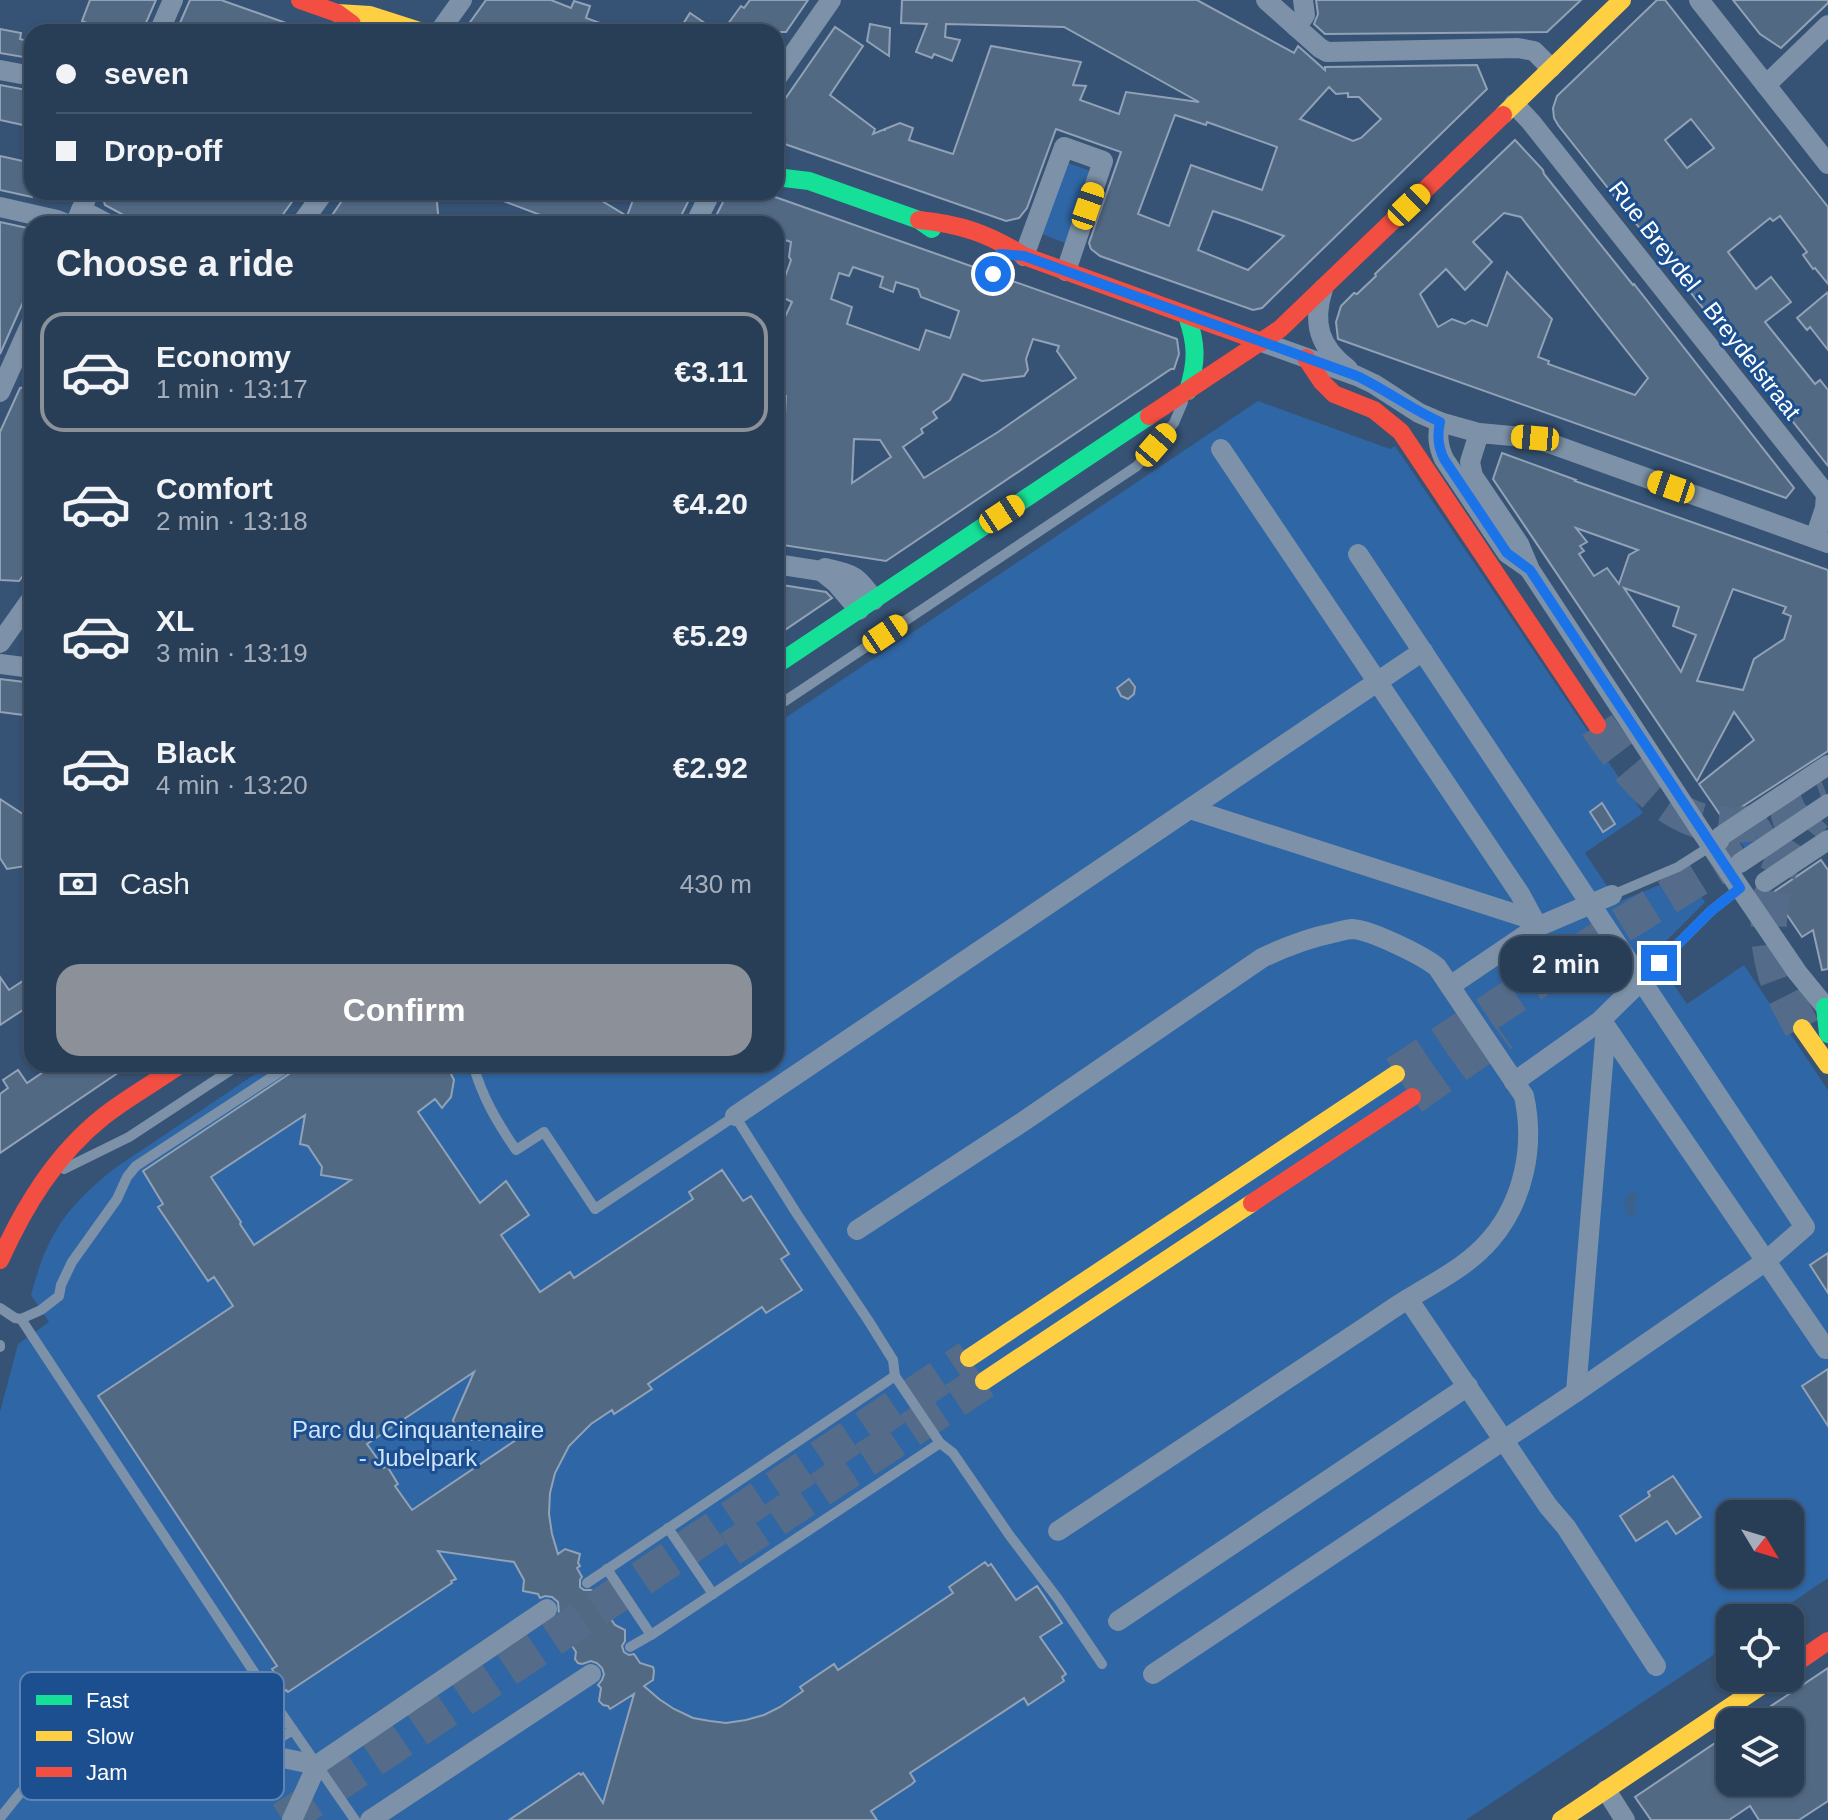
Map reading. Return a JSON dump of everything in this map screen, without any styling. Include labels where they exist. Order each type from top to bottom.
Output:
[{"type":"main road","points":[[300,0],[337,13],[370,15],[398,24]]},
{"type":"main road","points":[[784,660],[1262,342],[1293,318],[1622,0]]},
{"type":"main road","points":[[337,13],[352,24]]},
{"type":"main road","points":[[784,171],[919,220],[945,237],[971,248],[1024,256]]},
{"type":"main road","points":[[919,220],[950,222],[977,229],[1024,256],[1262,342]]},
{"type":"main road","points":[[1187,316],[1196,340],[1197,353],[1196,368],[1188,391]]},
{"type":"main road","points":[[1306,358],[1334,394],[1374,410],[1401,432],[1597,725]]},
{"type":"main road","points":[[1827,1008],[1828,1034]]},
{"type":"main road","points":[[1802,1028],[1828,1065]]},
{"type":"main road","points":[[0,1260],[32,1197],[79,1137],[169,1072]]},
{"type":"main road","points":[[969,1358],[1396,1074]]},
{"type":"main road","points":[[984,1381],[1412,1097]]},
{"type":"main road","points":[[1804,1657],[1828,1641]]},
{"type":"main road","points":[[1561,1820],[1752,1692]]},
{"type":"street","points":[[162,24],[173,0]]},
{"type":"street","points":[[445,24],[462,0]]},
{"type":"street","points":[[784,68],[831,0]]},
{"type":"street","points":[[1266,0],[1327,52],[1518,48],[1534,51],[1551,68]]},
{"type":"street","points":[[1296,27],[1305,15],[1303,0]]},
{"type":"street","points":[[1699,0],[1828,164]]},
{"type":"street","points":[[1766,85],[1828,25]]},
{"type":"street","points":[[0,70],[24,74]]},
{"type":"street","name":"Rue Breydel - Breydelstraat","points":[[1514,104],[1826,494],[1822,540]]},
{"type":"street","points":[[1024,256],[1064,147],[1103,161],[1066,271]]},
{"type":"street","points":[[0,207],[39,216]]},
{"type":"street","points":[[1323,289],[1318,314],[1325,347],[1357,376]]},
{"type":"street","points":[[0,392],[4,373],[24,336]]},
{"type":"street","points":[[1262,342],[1357,376],[1440,422],[1479,433],[1535,438],[1822,540]]},
{"type":"street","points":[[4,373],[24,370]]},
{"type":"street","points":[[1440,422],[1438,444],[1444,459],[1507,553],[1530,570]]},
{"type":"street","points":[[1479,433],[1470,462],[1473,476],[1519,544],[1530,570],[1711,846],[1797,972],[1827,1008]]},
{"type":"street","points":[[1221,449],[1520,894],[1536,923]]},
{"type":"street","points":[[1153,1674],[1576,1392],[1766,1261],[1805,1227],[1358,554]]},
{"type":"street","points":[[784,565],[821,571],[825,568],[852,574],[861,581],[866,605]]},
{"type":"street","points":[[0,643],[24,609]]},
{"type":"street","points":[[735,1116],[1423,651]]},
{"type":"street","points":[[0,664],[24,667]]},
{"type":"street","points":[[1711,846],[1721,836],[1828,765]]},
{"type":"street","points":[[1740,863],[1828,804]]},
{"type":"street","points":[[1190,809],[1536,923]]},
{"type":"street","points":[[1765,882],[1828,840]]},
{"type":"street","points":[[1450,986],[1536,923],[1612,895]]},
{"type":"street","points":[[857,1230],[1024,1121],[1262,958],[1292,944],[1352,929],[1403,947],[1437,967],[1524,1096],[1529,1138],[1521,1183],[1511,1210],[1472,1259],[1058,1531]]},
{"type":"street","points":[[1514,1082],[1603,1024],[1659,963]]},
{"type":"street","points":[[1603,1024],[1826,1349]]},
{"type":"street","points":[[1576,1392],[1603,1024]]},
{"type":"street","points":[[1408,1299],[1548,1506],[1566,1527],[1656,1666]]},
{"type":"street","points":[[1118,1621],[1468,1386]]},
{"type":"street","points":[[292,1820],[317,1765],[547,1609]]},
{"type":"street","points":[[370,1820],[591,1674]]},
{"type":"street","points":[[284,1758],[317,1765]]},
{"type":"street","points":[[1606,1790],[1625,1820]]},
{"type":"lane","points":[[993,274],[1000,254]]},
{"type":"lane","points":[[784,702],[1137,466],[1174,423],[1188,391]]},
{"type":"lane","points":[[1612,895],[1678,867],[1711,846]]},
{"type":"lane","points":[[1659,963],[1711,911],[1740,888]]},
{"type":"lane","points":[[45,1179],[129,1137],[228,1072]]},
{"type":"lane","points":[[21,1319],[41,1310],[59,1296],[72,1262],[117,1199],[136,1166],[280,1072]]},
{"type":"lane","points":[[475,1072],[492,1113],[516,1150],[544,1132],[595,1209],[735,1116],[893,1360],[895,1376],[940,1443],[953,1453],[1102,1664]]},
{"type":"lane","points":[[0,1308],[21,1319],[255,1672]]},
{"type":"lane","points":[[587,1583],[895,1376]]},
{"type":"lane","points":[[630,1647],[940,1443]]},
{"type":"lane","points":[[668,1528],[713,1594]]},
{"type":"lane","points":[[607,1569],[651,1635]]},
{"type":"lane","points":[[284,1716],[355,1820]]},
{"type":"lane","points":[[284,1735],[293,1730]]},
{"type":"lane","points":[[0,1818],[20,1793]]},
{"type":"green space","points":[[1068,163],[1091,171],[1065,243],[1042,234]]},
{"type":"green space","name":"Parc du Cinquantenaire - Jubelpark","points":[[1258,401],[1390,449],[1395,446],[1643,813],[1585,853],[1618,902],[1686,874],[1705,902],[1653,954],[1687,1004],[1744,965],[1828,1090],[1828,1578],[1790,1604],[1716,1604],[1716,1653],[1466,1820],[0,1820],[0,1412],[18,1344],[49,1322],[31,1295],[44,1255],[71,1209],[98,1182],[258,1072],[784,1072],[784,719]]},
{"type":"green space","points":[[1753,827],[1762,840],[1746,850],[1737,837]]},
{"type":"shaded area","points":[[1633,1192],[1638,1195],[1635,1201],[1637,1210],[1631,1216],[1627,1215],[1625,1201],[1627,1195]]},
{"type":"building","points":[[90,0],[156,0],[146,24],[89,24],[82,21]]},
{"type":"building","points":[[190,0],[221,0],[289,24],[180,24]]},
{"type":"building","points":[[486,0],[551,0],[571,8],[574,1],[590,6],[586,18],[602,24],[469,24]]},
{"type":"building","points":[[750,0],[808,0],[786,32],[784,24],[728,24],[741,6],[744,8]]},
{"type":"building","points":[[902,0],[1197,0],[1294,53],[1298,46],[1325,70],[1325,67],[1477,65],[1487,89],[1262,308],[1253,310],[1100,256],[1091,249],[1089,243],[1121,152],[1056,129],[1027,208],[1019,218],[1006,221],[784,144],[784,100],[835,27],[863,46],[830,95],[875,129],[873,134],[900,123],[913,128],[909,140],[953,154],[991,46],[1081,62],[1073,85],[1086,86],[1080,100],[1119,114],[1126,92],[1199,102],[1064,27],[946,24],[945,37],[960,40],[952,61],[934,54],[932,58],[916,52],[927,24],[901,23]],"holes":[[[1329,87],[1336,94],[1348,93],[1348,97],[1359,97],[1381,119],[1361,138],[1353,141],[1300,119]],[[1175,115],[1206,125],[1207,122],[1277,147],[1262,190],[1191,165],[1169,226],[1138,214]],[[1213,211],[1284,236],[1248,270],[1198,250]]]},
{"type":"building","points":[[1316,0],[1581,0],[1547,32],[1325,34],[1314,24],[1318,14]]},
{"type":"building","points":[[1657,0],[1665,0],[1828,207],[1828,284],[1803,255],[1807,252],[1780,216],[1773,221],[1770,218],[1728,252],[1756,289],[1771,277],[1791,302],[1765,322],[1815,384],[1820,380],[1828,390],[1828,466],[1558,125],[1553,108],[1557,96]],"holes":[[[1691,119],[1714,148],[1687,168],[1665,140]]]},
{"type":"building","points":[[1733,0],[1828,0],[1828,3],[1781,48],[1760,34]]},
{"type":"building","points":[[690,13],[706,24],[683,24]]},
{"type":"building","points":[[870,24],[890,28],[889,56],[867,41]]},
{"type":"building","points":[[0,29],[21,33],[24,57],[0,53]]},
{"type":"building","points":[[0,85],[24,90],[23,125],[0,120]]},
{"type":"building","points":[[1515,140],[1543,170],[1794,488],[1786,498],[1338,339],[1336,322],[1341,306]],"holes":[[[1504,213],[1521,217],[1648,378],[1635,395],[1548,364],[1549,361],[1538,357],[1552,319],[1507,272],[1487,326],[1472,320],[1465,324],[1452,319],[1438,327],[1420,294],[1446,269],[1465,290],[1492,262],[1473,242]]]},
{"type":"building","points":[[0,156],[24,161],[24,195],[0,190]]},
{"type":"building","points":[[104,200],[293,200],[282,216],[125,216],[105,205]]},
{"type":"building","points":[[342,200],[437,200],[438,216],[332,216]]},
{"type":"building","points":[[501,200],[600,200],[627,216],[543,216]]},
{"type":"building","points":[[633,200],[689,200],[681,216],[627,216]]},
{"type":"building","points":[[724,200],[784,200],[985,271],[986,279],[991,282],[1001,277],[1177,339],[1179,354],[1174,369],[886,561],[784,545],[784,319],[792,302],[784,298],[784,280],[791,260],[791,242],[784,240],[784,216],[716,216]],"holes":[[[853,267],[883,277],[880,287],[893,292],[896,282],[918,289],[921,297],[959,311],[950,338],[926,330],[919,350],[847,324],[852,307],[831,299],[839,273],[849,276]],[[1033,339],[1059,346],[1057,351],[1076,378],[924,478],[903,447],[937,418],[933,412],[950,400],[963,374],[982,381],[1024,376],[1028,370],[1026,359]],[[854,439],[880,440],[891,457],[852,483]]]},
{"type":"building","points":[[0,222],[24,227],[24,300],[0,354]]},
{"type":"building","points":[[1828,292],[1828,350],[1810,327],[1807,330],[1797,318]]},
{"type":"building","points":[[24,387],[24,574],[19,581],[0,580],[0,432],[20,388]]},
{"type":"building","points":[[1502,453],[1828,570],[1828,751],[1723,819],[1699,784],[1754,740],[1734,712],[1697,781],[1493,479]],"holes":[[[1576,528],[1638,550],[1629,555],[1619,584],[1607,568],[1594,576],[1579,554],[1584,551],[1580,546],[1587,542]],[[1624,588],[1679,607],[1673,626],[1696,635],[1681,672]],[[1733,589],[1786,607],[1783,613],[1791,616],[1784,639],[1754,659],[1743,690],[1697,681]]]},
{"type":"building","points":[[784,585],[826,592],[832,598],[784,631]]},
{"type":"building","points":[[0,679],[24,682],[24,715],[0,712]]},
{"type":"building","points":[[1129,679],[1135,687],[1134,694],[1128,699],[1121,696],[1117,688]]},
{"type":"building","points":[[0,799],[24,815],[24,866],[7,869],[0,858]]},
{"type":"building","points":[[1602,803],[1615,824],[1603,832],[1590,812]]},
{"type":"building","points":[[1821,860],[1828,870],[1828,969],[1822,970],[1813,930],[1802,937],[1772,893]]},
{"type":"building","points":[[0,977],[9,990],[24,980],[24,1009],[0,1025]]},
{"type":"building","points":[[18,1070],[27,1083],[43,1072],[119,1072],[0,1153],[0,1094],[8,1088],[3,1080]]},
{"type":"building","points":[[292,1072],[450,1072],[454,1080],[451,1097],[442,1108],[435,1099],[418,1112],[480,1203],[506,1181],[529,1215],[501,1235],[540,1292],[570,1272],[574,1278],[693,1199],[689,1192],[722,1170],[743,1201],[751,1196],[789,1254],[781,1259],[802,1290],[766,1313],[762,1307],[648,1384],[652,1389],[614,1414],[612,1410],[591,1424],[569,1446],[555,1473],[550,1493],[549,1514],[558,1554],[565,1549],[580,1554],[580,1566],[577,1568],[582,1577],[580,1587],[602,1596],[602,1606],[615,1625],[625,1630],[624,1652],[634,1654],[640,1663],[653,1667],[653,1680],[644,1686],[674,1709],[693,1718],[726,1723],[764,1715],[803,1691],[800,1687],[834,1664],[838,1670],[953,1593],[949,1587],[985,1562],[988,1566],[991,1564],[1016,1600],[1037,1586],[1062,1623],[1040,1637],[1066,1674],[1062,1677],[1064,1681],[1028,1705],[1024,1698],[910,1773],[915,1781],[912,1784],[871,1811],[877,1820],[509,1820],[579,1773],[583,1773],[603,1803],[634,1694],[610,1709],[599,1701],[601,1688],[598,1685],[604,1674],[602,1668],[591,1661],[578,1663],[576,1652],[563,1632],[552,1628],[559,1614],[558,1602],[552,1597],[540,1598],[538,1594],[523,1591],[524,1580],[514,1562],[438,1551],[456,1579],[452,1583],[284,1692],[284,1672],[274,1672],[272,1669],[277,1666],[98,1396],[233,1306],[214,1277],[208,1281],[158,1207],[163,1204],[143,1171]],"holes":[[[305,1115],[300,1144],[308,1146],[322,1167],[321,1175],[351,1180],[254,1245],[211,1177]],[[474,1372],[453,1420],[456,1432],[468,1440],[519,1438],[412,1510],[395,1486],[398,1484],[387,1466],[384,1468],[367,1444]]]},
{"type":"building","points":[[1828,1253],[1828,1293],[1810,1265]]},
{"type":"building","points":[[1828,1369],[1828,1426],[1802,1386]]},
{"type":"building","points":[[1673,1476],[1701,1517],[1676,1534],[1667,1521],[1636,1541],[1620,1516]]},
{"type":"building","points":[[1828,1668],[1828,1801],[1799,1820],[1759,1820],[1750,1806],[1729,1820],[1651,1820],[1635,1797],[1716,1742],[1716,1796],[1804,1796],[1804,1708],[1768,1708],[1792,1692],[1804,1692],[1804,1684]]},
{"type":"tunnel","points":[[1597,725],[1625,764],[1658,798],[1698,820],[1721,825],[1746,824],[1788,814],[1828,798]]},
{"type":"tunnel","points":[[1802,1028],[1775,971],[1770,950],[1770,907],[1780,867],[1789,848],[1815,814]]},
{"type":"tunnel","points":[[1396,1074],[1617,928],[1775,831]]},
{"type":"tunnel","points":[[1412,1097],[1502,1033]]},
{"type":"tunnel","points":[[283,1820],[969,1358]]},
{"type":"tunnel","points":[[730,1549],[984,1381]]},
{"type":"traffic: fast","points":[[784,178],[809,181],[919,220],[932,229]]},
{"type":"traffic: fast","points":[[1187,316],[1195,353],[1188,391]]},
{"type":"traffic: fast","points":[[784,660],[1149,416]]},
{"type":"traffic: fast","points":[[1825,1007],[1828,1034]]},
{"type":"traffic: slow","points":[[1503,115],[1622,0]]},
{"type":"traffic: slow","points":[[337,13],[370,15],[398,24]]},
{"type":"traffic: slow","points":[[1802,1028],[1828,1065]]},
{"type":"traffic: slow","points":[[969,1358],[1396,1074]]},
{"type":"traffic: slow","points":[[984,1381],[1252,1203]]},
{"type":"traffic: slow","points":[[1561,1820],[1752,1692]]},
{"type":"traffic: jam","points":[[300,0],[337,13],[352,24]]},
{"type":"traffic: jam","points":[[1149,416],[1280,329],[1503,115]]},
{"type":"traffic: jam","points":[[919,220],[974,231],[1024,256],[1262,342]]},
{"type":"traffic: jam","points":[[1306,358],[1334,394],[1374,410],[1401,432],[1597,725]]},
{"type":"traffic: jam","points":[[0,1260],[31,1200],[71,1147],[113,1109],[169,1072]]},
{"type":"traffic: jam","points":[[1252,1203],[1412,1097]]},
{"type":"traffic: jam","points":[[1804,1657],[1828,1641]]},
{"type":"route","points":[[993,274],[1000,254],[1024,256],[1357,376],[1440,422],[1438,444],[1444,459],[1507,553],[1530,570],[1740,888],[1711,911],[1659,963]]}]
